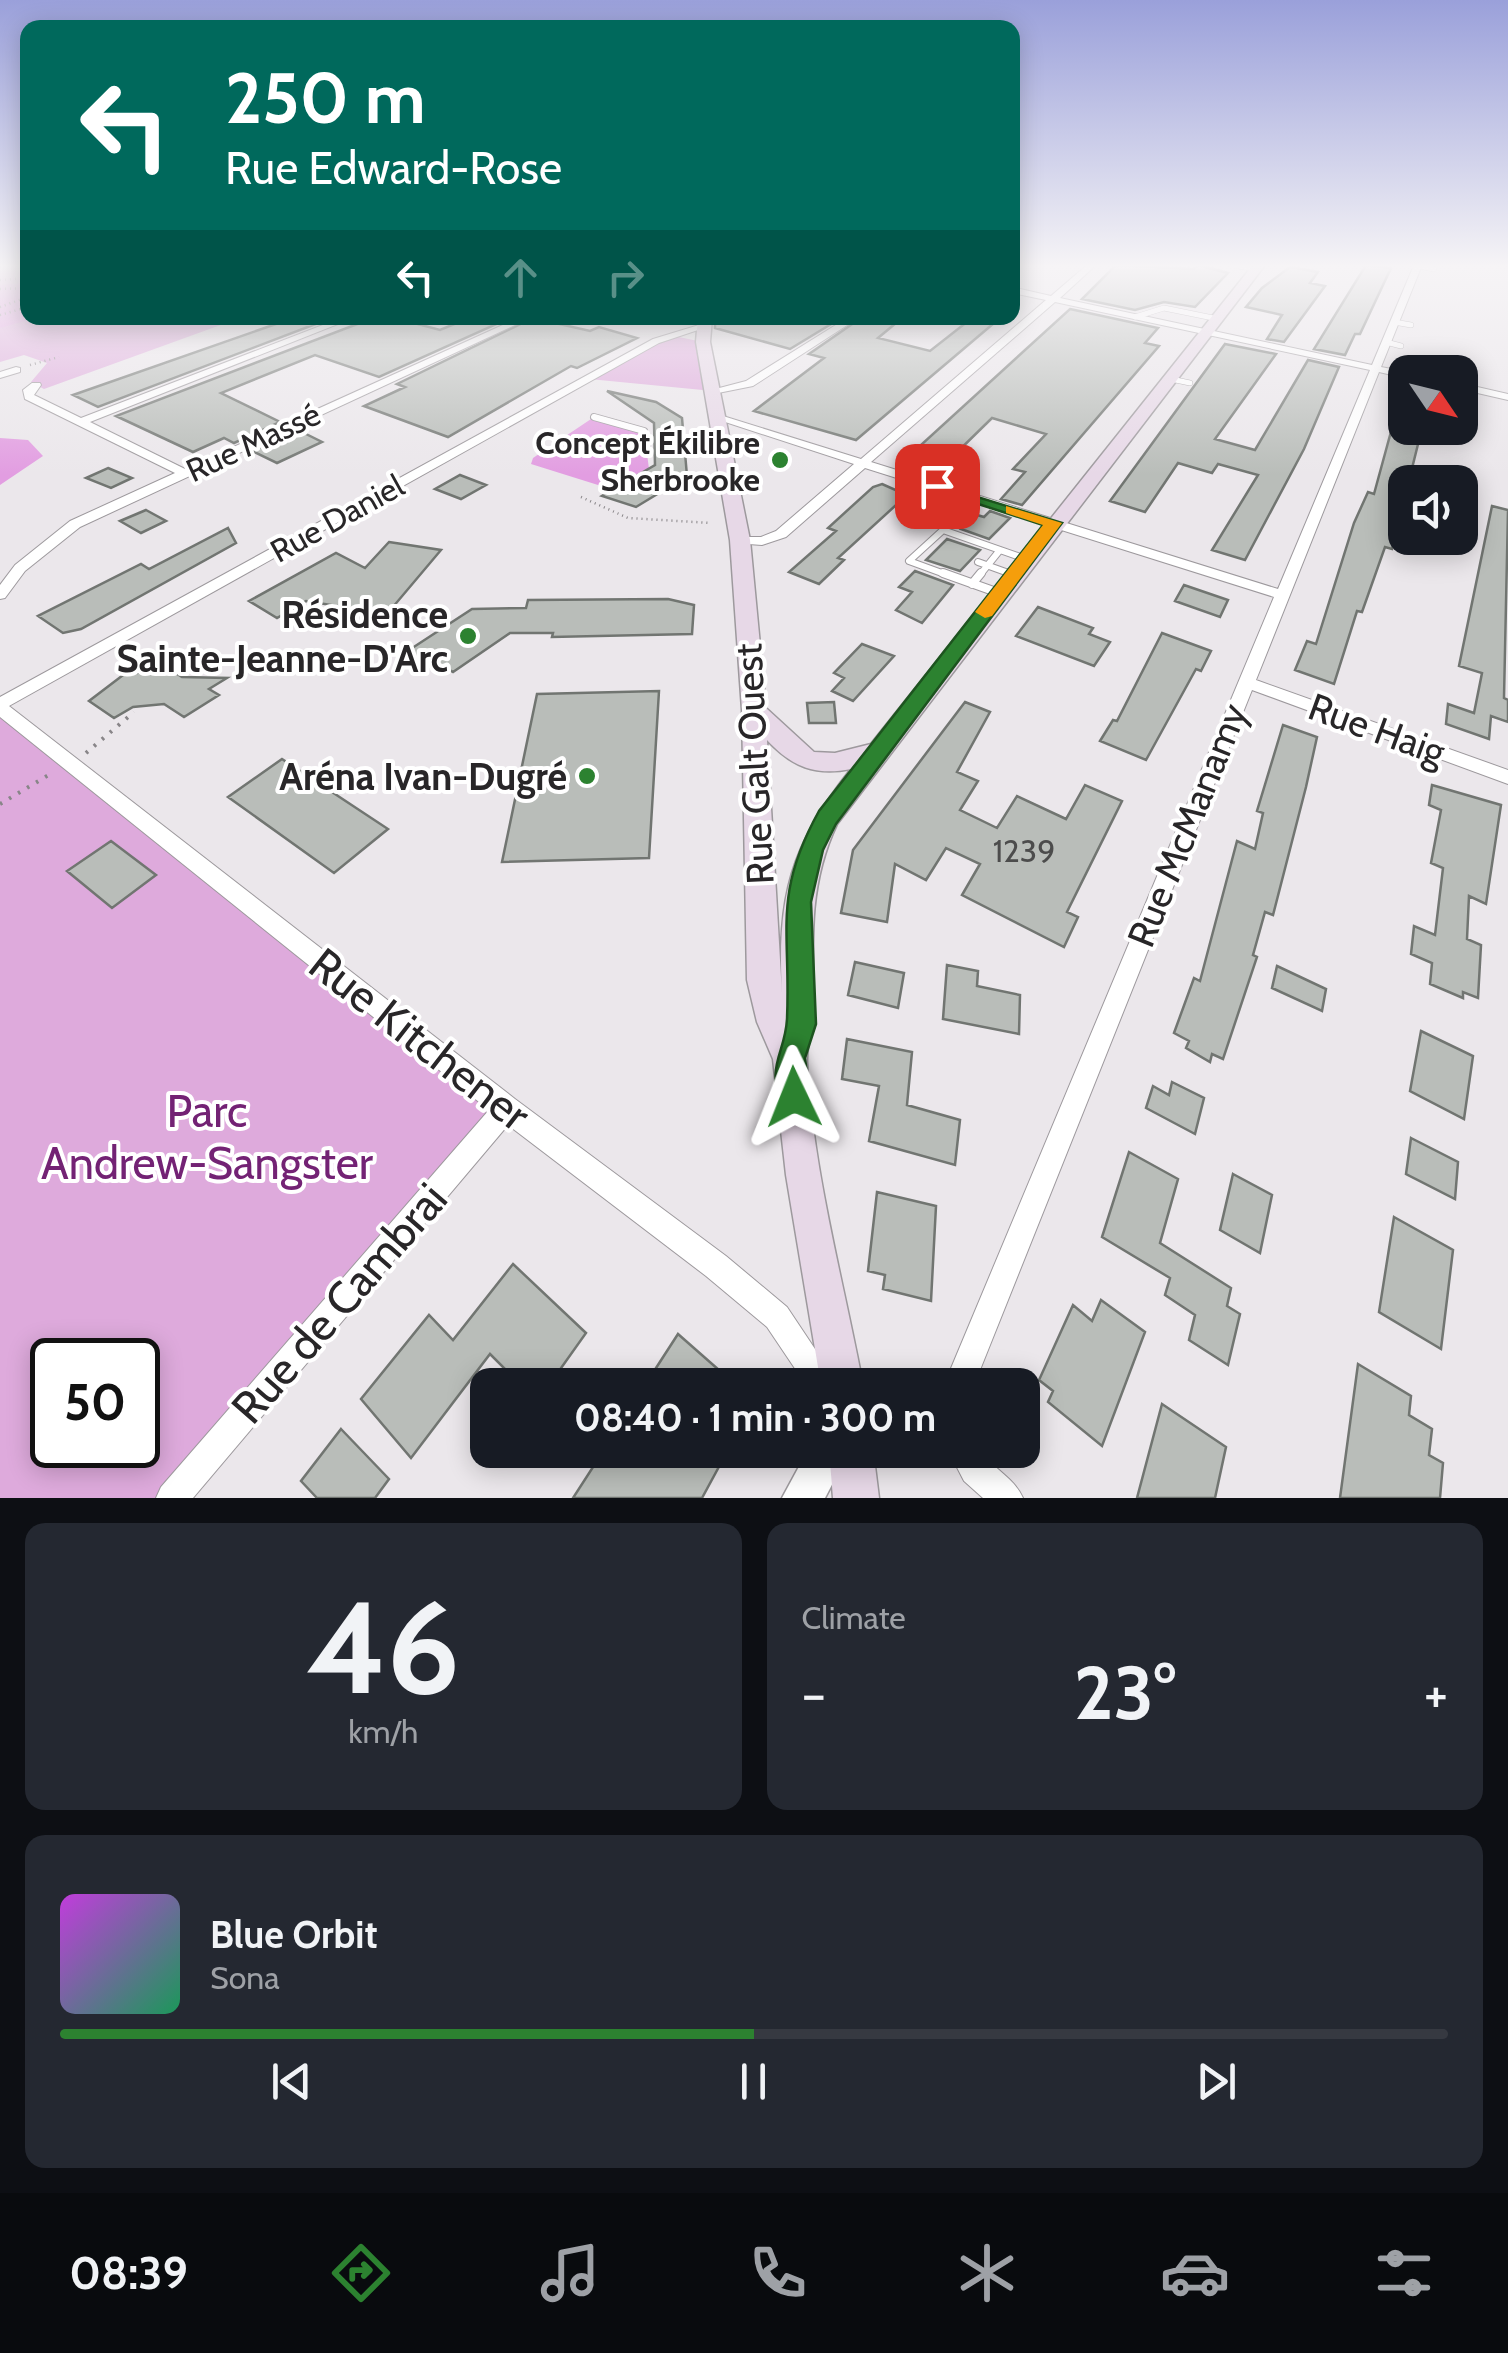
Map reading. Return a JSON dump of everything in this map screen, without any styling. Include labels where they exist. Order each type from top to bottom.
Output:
[{"type":"main road","name":"Rue Galt Ouest","points":[[704,335],[740,540],[754,710],[763,980],[773,1022],[790,1058],[804,1175],[839,1368]]},
{"type":"main road","points":[[790,1058],[802,1024],[798,902],[810,849],[828,818],[1026,559],[1180,381],[1208,335]]},
{"type":"main road","points":[[754,710],[796,755],[808,762],[839,765],[878,751]]},
{"type":"main road","points":[[853,1468],[856,1498]]},
{"type":"street","points":[[81,422],[305,335]]},
{"type":"street","name":"Rue Massé","points":[[0,596],[20,568],[75,524],[489,335]]},
{"type":"street","name":"Rue Daniel","points":[[0,706],[461,455],[656,340],[677,335]]},
{"type":"street","points":[[713,391],[748,384],[826,335]]},
{"type":"street","points":[[740,540],[762,541],[781,534],[1014,335]]},
{"type":"street","points":[[1248,335],[1388,371]]},
{"type":"street","name":"Rue McManamy","points":[[966,1368],[1389,335]]},
{"type":"street","points":[[0,375],[16,370]]},
{"type":"street","points":[[36,385],[27,392],[29,397],[184,473]]},
{"type":"street","points":[[1478,390],[1508,397]]},
{"type":"street","points":[[719,418],[1282,595]]},
{"type":"street","name":"Rue Haig","points":[[1246,682],[1508,777]]},
{"type":"street","name":"Rue Kitchener","points":[[0,706],[506,1108],[778,1316],[813,1368]]},
{"type":"street","name":"Rue de Cambrai","points":[[172,1498],[506,1108]]},
{"type":"street","points":[[802,1498],[820,1468]]},
{"type":"street","points":[[974,1468],[1006,1498]]},
{"type":"lane","points":[[1386,342],[1401,346]]},
{"type":"lane","points":[[594,417],[644,431]]},
{"type":"lane","points":[[974,498],[909,561],[1000,593]]},
{"type":"lane","points":[[943,530],[1026,559]]},
{"type":"lane","points":[[972,584],[982,564],[1000,550]]},
{"type":"lane","points":[[982,564],[1014,575]]},
{"type":"path","points":[[16,370],[59,356]]},
{"type":"path","points":[[581,497],[600,509],[644,525],[712,524]]},
{"type":"path","points":[[0,804],[104,742],[134,712]]},
{"type":"green space","points":[[0,335],[193,335],[44,389],[31,382],[47,363],[24,355],[0,362]]},
{"type":"green space","points":[[674,336],[703,342],[713,391],[589,379],[656,341]]},
{"type":"green space","name":"Parc Andrew-Sangster","points":[[0,708],[506,1108],[172,1498],[0,1498]]},
{"type":"shaded area","points":[[594,417],[644,431],[649,469],[614,490],[531,464],[533,458]]},
{"type":"shaded area","points":[[0,438],[28,440],[43,456],[0,485]]},
{"type":"building","points":[[245,335],[287,335],[98,407],[73,395]]},
{"type":"building","points":[[329,335],[472,335],[379,377],[315,355],[221,393],[280,422],[234,443],[224,438],[193,452],[116,416]]},
{"type":"building","points":[[498,335],[637,338],[577,368],[571,366],[448,437],[364,406],[405,387],[397,384]]},
{"type":"building","points":[[740,335],[813,335],[790,349]]},
{"type":"building","points":[[837,335],[882,335],[878,338],[930,351],[950,335],[980,335],[856,440],[754,411],[824,358],[809,354]]},
{"type":"building","points":[[1042,335],[1152,335],[1145,343],[1159,346],[1022,505],[1001,499],[1025,472],[1013,469],[1046,434],[992,418],[942,467],[910,455]]},
{"type":"building","points":[[1270,335],[1289,335],[1284,342],[1267,339]]},
{"type":"building","points":[[1323,335],[1355,335],[1345,355],[1314,349]]},
{"type":"building","points":[[1225,344],[1276,354],[1215,439],[1255,450],[1308,360],[1339,367],[1304,449],[1245,560],[1212,550],[1258,475],[1218,464],[1212,473],[1178,463],[1145,512],[1110,501]]},
{"type":"building","points":[[607,391],[656,402],[682,418],[687,476],[636,507],[602,496],[655,465],[654,423]]},
{"type":"building","points":[[298,430],[322,442],[277,463],[252,451]]},
{"type":"building","points":[[1388,443],[1418,445],[1413,465],[1388,465],[1388,548],[1385,547],[1362,612],[1357,611],[1334,684],[1295,670],[1307,641],[1316,644],[1354,523],[1368,492],[1374,494]]},
{"type":"building","points":[[108,468],[132,478],[111,488],[86,478]]},
{"type":"building","points":[[460,475],[486,485],[461,499],[435,489]]},
{"type":"building","points":[[882,484],[907,495],[838,558],[844,560],[819,584],[789,572],[836,531],[828,528],[873,487]]},
{"type":"building","points":[[1492,506],[1508,510],[1504,698],[1508,700],[1508,722],[1491,716],[1489,739],[1446,724],[1448,704],[1474,713],[1482,673],[1459,666]]},
{"type":"building","points":[[146,510],[166,521],[141,533],[120,521]]},
{"type":"building","points":[[990,511],[1010,518],[989,539],[961,529],[977,515],[984,517]]},
{"type":"building","points":[[228,528],[236,543],[81,629],[63,633],[38,616],[141,564],[149,569]]},
{"type":"building","points":[[947,539],[980,550],[960,571],[926,560]]},
{"type":"building","points":[[389,542],[441,550],[387,614],[306,601],[277,618],[249,601],[336,553],[365,568]]},
{"type":"building","points":[[915,571],[953,585],[922,623],[896,610],[912,592],[899,587]]},
{"type":"building","points":[[1184,585],[1228,600],[1220,617],[1175,601]]},
{"type":"building","name":"Résidence Sainte-Jeanne-D'Arc","points":[[668,599],[694,605],[692,634],[552,637],[553,633],[510,633],[453,672],[446,668],[440,672],[403,654],[472,609],[526,608],[528,600]]},
{"type":"building","points":[[1038,607],[1093,628],[1089,634],[1110,642],[1094,666],[1016,636]]},
{"type":"building","points":[[1162,633],[1211,651],[1201,671],[1196,669],[1146,760],[1100,741],[1113,720],[1117,721]]},
{"type":"building","points":[[862,644],[894,656],[853,701],[832,691],[844,678],[834,673]]},
{"type":"building","points":[[157,661],[182,677],[227,678],[209,689],[219,695],[184,717],[164,704],[133,707],[114,718],[89,701],[131,669],[137,673]]},
{"type":"building","name":"Aréna Ivan-Dugré","points":[[659,691],[649,858],[502,862],[537,694]]},
{"type":"building","points":[[834,702],[836,723],[809,723],[807,703]]},
{"type":"building","points":[[965,702],[990,712],[957,772],[978,781],[960,810],[997,828],[1017,796],[1066,819],[1085,785],[1122,801],[1067,912],[1078,917],[1064,947],[962,895],[980,864],[946,848],[926,880],[895,864],[887,922],[841,913],[853,850]]},
{"type":"building","points":[[1283,725],[1317,737],[1273,915],[1265,912],[1253,955],[1257,957],[1223,1059],[1212,1054],[1210,1062],[1186,1048],[1189,1041],[1174,1033],[1194,978],[1200,981],[1237,841],[1255,849],[1263,813],[1257,811]]},
{"type":"building","points":[[282,759],[388,829],[334,873],[228,797]]},
{"type":"building","points":[[1432,785],[1501,805],[1486,904],[1469,896],[1467,939],[1481,945],[1478,998],[1463,992],[1463,998],[1430,984],[1432,963],[1411,954],[1414,926],[1435,935],[1443,868],[1431,863],[1441,810],[1429,805]]},
{"type":"building","points":[[111,841],[156,875],[112,908],[67,871]]},
{"type":"building","points":[[855,962],[904,973],[898,1008],[848,995]]},
{"type":"building","points":[[947,965],[978,971],[977,986],[1020,995],[1019,1034],[943,1019]]},
{"type":"building","points":[[1277,966],[1326,989],[1322,1011],[1272,988]]},
{"type":"building","points":[[1421,1031],[1473,1056],[1464,1119],[1410,1091]]},
{"type":"building","points":[[847,1039],[912,1052],[907,1105],[960,1120],[955,1165],[869,1141],[879,1086],[842,1079]]},
{"type":"building","points":[[1172,1082],[1204,1098],[1195,1134],[1146,1108],[1153,1086],[1169,1095]]},
{"type":"building","points":[[1411,1138],[1458,1162],[1455,1199],[1406,1174]]},
{"type":"building","points":[[1129,1152],[1178,1179],[1160,1243],[1231,1288],[1227,1306],[1240,1314],[1228,1365],[1189,1340],[1195,1315],[1165,1295],[1170,1278],[1102,1237]]},
{"type":"building","points":[[1233,1174],[1272,1195],[1260,1253],[1220,1230]]},
{"type":"building","points":[[877,1192],[936,1206],[931,1301],[883,1289],[885,1275],[868,1271]]},
{"type":"building","points":[[1394,1217],[1453,1250],[1441,1349],[1379,1312]]},
{"type":"building","points":[[513,1264],[586,1333],[561,1368],[504,1368],[490,1354],[479,1368],[470,1368],[470,1380],[411,1458],[361,1399],[429,1315],[453,1340]]},
{"type":"building","points":[[1101,1300],[1145,1332],[1102,1446],[1048,1402],[1053,1391],[1040,1381],[1073,1305],[1092,1321]]},
{"type":"building","points":[[678,1334],[717,1368],[656,1368]]},
{"type":"building","points":[[1358,1364],[1411,1396],[1409,1415],[1432,1429],[1429,1455],[1443,1463],[1440,1498],[1340,1498]]},
{"type":"building","points":[[1162,1404],[1226,1447],[1215,1498],[1137,1498]]},
{"type":"building","points":[[341,1429],[389,1479],[375,1498],[317,1498],[301,1481]]},
{"type":"building","points":[[592,1468],[718,1468],[702,1498],[573,1498]]},
{"type":"slow traffic","points":[[985,612],[1054,523],[1012,510]]},
{"type":"place","name":"Concept Ékilibre Sherbrooke","points":[[780,460]]},
{"type":"place","name":"Résidence Sainte-Jeanne-D'Arc","points":[[468,636]]},
{"type":"place","name":"Aréna Ivan-Dugré","points":[[587,776]]},
{"type":"route","points":[[794,1097],[790,1058],[802,1024],[796,953],[798,902],[810,849],[828,818],[1054,523],[937,486]]}]
